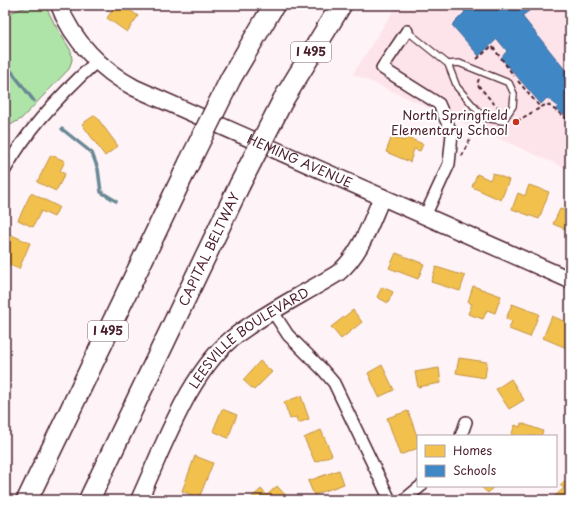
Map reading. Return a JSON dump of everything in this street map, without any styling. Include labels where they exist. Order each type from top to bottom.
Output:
[{"type":"highway","name":"I 495","points":[[27,500],[189,162],[231,78],[274,5]]},
{"type":"highway","name":"CAPITAL BELTWAY","points":[[89,500],[240,184],[283,100],[341,5]]},
{"type":"street","name":"HEMING AVENUE","points":[[59,5],[68,24],[96,62],[135,88],[570,280]]},
{"type":"street","points":[[407,31],[382,68],[439,104],[452,134],[449,164],[424,216]]},
{"type":"street","points":[[5,170],[8,156],[77,79],[96,62]]},
{"type":"street","name":"LEESVILLE BOULEVARD","points":[[139,500],[184,402],[203,371],[221,348],[239,333],[338,274],[348,266],[361,245],[382,197]]},
{"type":"street","points":[[273,312],[288,335],[334,383],[390,500]]},
{"type":"street","points":[[461,435],[466,422]]},
{"type":"street","points":[[404,500],[421,487]]},
{"type":"lane","points":[[407,31],[448,64],[457,87],[484,118],[503,121],[513,106],[514,94],[509,83],[459,64],[448,64]]},
{"type":"path","points":[[477,59],[492,46],[499,54],[501,60],[540,107]]},
{"type":"path","points":[[479,78],[477,84],[496,106],[505,109]]},
{"type":"path","points":[[517,120],[547,104],[570,121]]},
{"type":"path","points":[[449,164],[456,168],[475,128],[495,131]]},
{"type":"shaded area","name":"North Springfield Elementary School","points":[[397,5],[570,5],[570,170],[353,74]]},
{"type":"green space","points":[[31,5],[45,5],[71,51],[72,60],[69,69],[21,119],[5,128],[5,15]]},
{"type":"building: Homes","points":[[116,5],[124,9],[126,7],[138,16],[127,32],[107,18]]},
{"type":"building: Homes","points":[[95,115],[118,146],[105,156],[82,124]]},
{"type":"building: Homes","points":[[392,136],[404,141],[406,137],[423,144],[420,151],[414,149],[410,162],[386,152]]},
{"type":"building: Homes","points":[[51,155],[65,161],[60,171],[65,174],[56,191],[37,182]]},
{"type":"building: Homes","points":[[493,173],[509,180],[501,200],[472,187],[477,174],[490,180]]},
{"type":"building: Homes","points":[[529,185],[549,192],[539,219],[512,209],[518,193],[525,196]]},
{"type":"building: Homes","points":[[31,193],[59,207],[54,217],[41,211],[33,227],[18,220]]},
{"type":"building: Homes","points":[[560,209],[570,212],[570,231],[553,224]]},
{"type":"building: Homes","points":[[9,234],[30,243],[19,269],[5,263],[5,243]]},
{"type":"building: Homes","points":[[396,253],[424,264],[418,279],[389,268]]},
{"type":"building: Homes","points":[[436,267],[465,276],[460,291],[431,282]]},
{"type":"building: Homes","points":[[473,286],[501,296],[495,313],[487,310],[483,319],[468,314],[472,304],[468,302]]},
{"type":"building: Homes","points":[[382,287],[393,292],[388,303],[377,297]]},
{"type":"building: Homes","points":[[512,304],[539,314],[530,337],[509,329],[512,321],[506,319]]},
{"type":"building: Homes","points":[[353,310],[362,322],[341,339],[331,327]]},
{"type":"building: Homes","points":[[552,316],[570,324],[569,349],[543,338]]},
{"type":"building: Homes","points":[[459,358],[487,362],[485,378],[456,373]]},
{"type":"building: Homes","points":[[260,361],[272,372],[254,390],[243,380]]},
{"type":"building: Homes","points":[[382,365],[394,390],[379,397],[368,373]]},
{"type":"building: Homes","points":[[439,368],[441,383],[418,387],[415,372]]},
{"type":"building: Homes","points":[[511,379],[524,400],[509,409],[496,389]]},
{"type":"building: Homes","points":[[301,396],[309,419],[298,423],[296,417],[290,419],[284,402]]},
{"type":"building: Homes","points":[[222,409],[237,415],[228,438],[213,431]]},
{"type":"building: Homes","points":[[408,411],[417,436],[417,448],[400,455],[387,418]]},
{"type":"building: Homes","points":[[521,423],[543,431],[541,435],[511,435],[515,425],[520,427]]},
{"type":"building: Homes","points":[[321,430],[332,455],[315,462],[304,438]]},
{"type":"building: Homes","points":[[195,456],[213,463],[199,498],[182,491]]},
{"type":"building: Homes","points":[[339,470],[344,484],[314,495],[308,481]]},
{"type":"building: Homes","points":[[568,478],[570,480],[570,500],[557,500],[554,497],[564,488],[560,485]]},
{"type":"building: Homes","points":[[277,486],[288,498],[286,500],[249,500],[261,489],[267,495]]},
{"type":"building: Homes","points":[[481,487],[493,487],[488,493]]},
{"type":"building: Schools","points":[[458,5],[537,5],[522,16],[570,76],[570,119],[556,109],[558,106],[547,98],[541,104],[501,58],[507,51],[497,39],[479,56],[452,25],[465,12]]},
{"type":"waterway","points":[[5,63],[34,101]]},
{"type":"waterway","points":[[62,129],[92,153],[98,169],[101,192],[116,201]]},
{"type":"place","name":"North Springfield Elementary School","points":[[516,122]]}]
